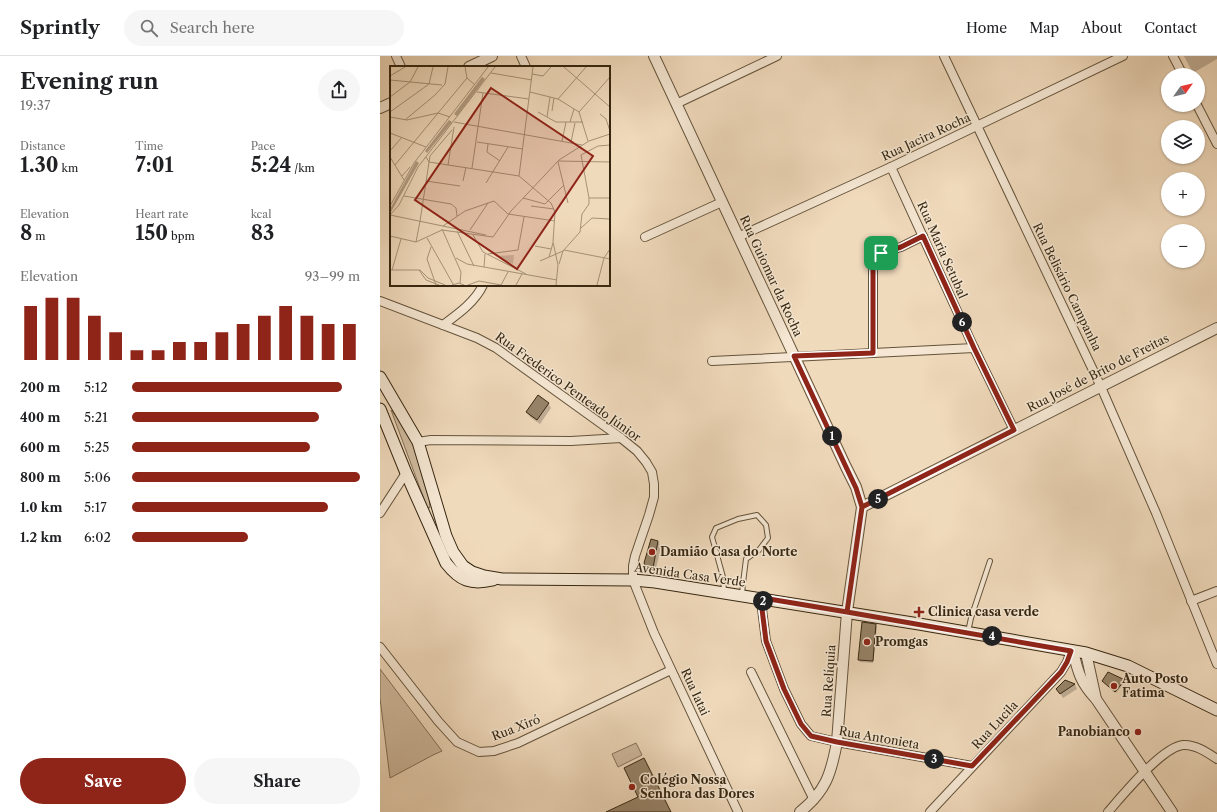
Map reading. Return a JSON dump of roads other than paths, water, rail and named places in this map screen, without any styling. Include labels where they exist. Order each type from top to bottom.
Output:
[{"type":"main road","name":"Avenida Casa Verde","points":[[380,378],[418,442],[446,536],[453,552],[463,566],[472,572],[502,579],[633,580],[724,592],[1086,653],[1128,666],[1217,710]]},
{"type":"main road","name":"Avenida Casa Verde","points":[[380,409],[406,473],[446,563],[454,573],[473,582],[480,583],[502,579]]},
{"type":"street","points":[[396,56],[401,66]]},
{"type":"street","points":[[471,66],[492,56]]},
{"type":"street","points":[[521,56],[526,66]]},
{"type":"street","name":"Rua Guiomar da Rocha","points":[[654,56],[853,481],[862,507]]},
{"type":"street","points":[[676,104],[777,56]]},
{"type":"street","name":"Rua Belisário Campanha","points":[[944,56],[1101,387],[1156,513],[1191,601],[1215,653],[1217,664]]},
{"type":"street","name":"Rua Jacira Rocha","points":[[738,237],[891,167],[1123,56]]},
{"type":"street","points":[[1173,56],[1179,68]]},
{"type":"street","points":[[380,108],[390,103]]},
{"type":"street","points":[[1201,112],[1217,144]]},
{"type":"street","name":"Rua Maria Setubal","points":[[891,167],[974,348],[1014,430]]},
{"type":"street","points":[[645,237],[722,202]]},
{"type":"street","points":[[873,353],[874,257],[876,254],[901,247],[923,236]]},
{"type":"street","points":[[444,325],[473,300],[480,292],[483,286]]},
{"type":"street","name":"Rua Frederico Penteado Júnior","points":[[380,301],[477,338],[496,348],[622,438],[637,451],[652,472],[654,497],[635,556],[633,580]]},
{"type":"street","name":"Rua José de Brito de Freitas","points":[[862,507],[1217,328]]},
{"type":"street","points":[[712,361],[974,348]]},
{"type":"street","points":[[418,442],[431,440],[570,441],[622,438]]},
{"type":"street","points":[[380,513],[406,473]]},
{"type":"street","name":"Rua Relíquia","points":[[800,812],[814,800],[823,788],[829,776],[837,742],[847,612],[862,507]]},
{"type":"street","name":"Rua Iatai","points":[[633,580],[654,633],[738,812]]},
{"type":"street","points":[[1191,601],[1217,591]]},
{"type":"street","name":"Rua Antonieta","points":[[763,598],[762,609],[766,641],[784,689],[801,724],[811,736],[972,766]]},
{"type":"street","name":"Rua Xiró","points":[[380,647],[457,742],[479,752],[494,751],[518,743],[671,670]]},
{"type":"street","points":[[1072,651],[1077,670],[1087,690],[1096,699],[1172,812]]},
{"type":"street","name":"Rua Lucila","points":[[930,812],[1061,672],[1072,651]]},
{"type":"street","points":[[1086,653],[1096,699]]},
{"type":"street","points":[[751,672],[814,800]]},
{"type":"street","points":[[1108,812],[1145,772],[1167,751],[1176,746],[1185,745],[1194,747],[1217,759]]},
{"type":"lane","points":[[724,592],[723,577],[712,537],[716,528],[738,519],[757,515],[766,525],[768,538],[758,550],[746,559],[742,595]]},
{"type":"lane","points":[[968,632],[971,618],[990,561]]},
{"type":"place","name":"Damião Casa do Norte","points":[[652,552]]},
{"type":"place","name":"Clinica casa verde","points":[[919,612]]},
{"type":"place","name":"Promgas","points":[[867,642]]},
{"type":"place","name":"Auto Posto Fatima","points":[[1114,686]]},
{"type":"place","name":"Panobianco","points":[[1138,732]]},
{"type":"place","name":"Colégio Nossa Senhora das Dores","points":[[632,787]]}]
